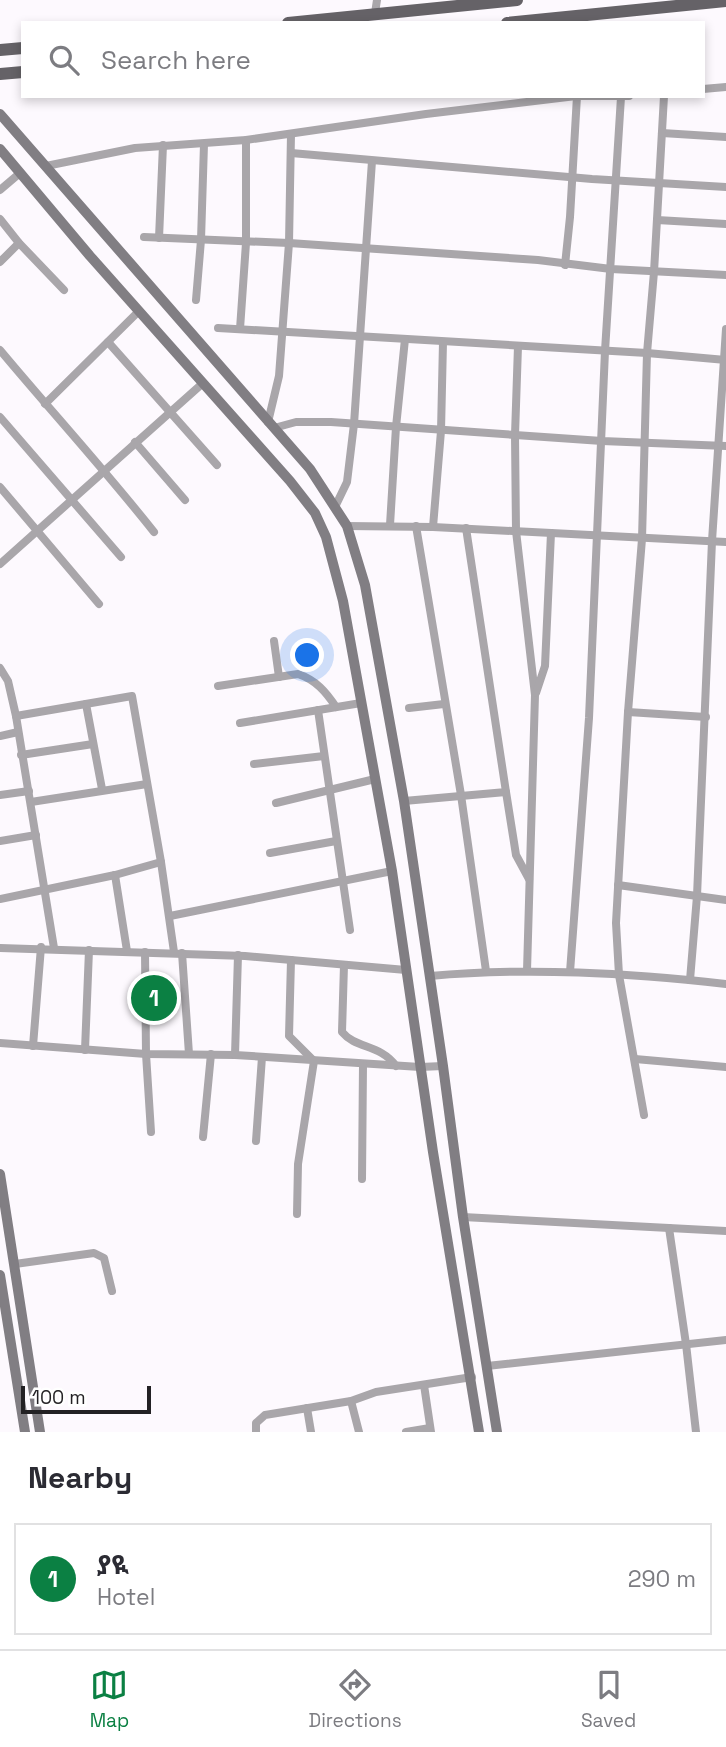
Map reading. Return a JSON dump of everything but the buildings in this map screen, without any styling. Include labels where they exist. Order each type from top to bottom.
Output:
[{"type":"main road","points":[[298,21],[376,6],[517,0]]},
{"type":"main road","points":[[553,21],[726,1]]},
{"type":"main road","points":[[0,50],[21,48]]},
{"type":"main road","points":[[2,78],[21,73]]},
{"type":"main road","points":[[0,114],[310,469],[347,526],[365,585],[404,801],[463,1217],[497,1432]]},
{"type":"main road","points":[[0,149],[290,481],[315,513],[326,537],[343,601],[392,871],[420,1067],[480,1432]]},
{"type":"main road","points":[[0,1174],[40,1432]]},
{"type":"main road","points":[[0,1275],[25,1432]]},
{"type":"street","points":[[705,89],[726,87]]},
{"type":"street","points":[[46,166],[108,152],[163,145],[246,140],[563,98]]},
{"type":"street","points":[[565,265],[578,98]]},
{"type":"street","points":[[570,972],[589,718],[605,351],[621,98]]},
{"type":"street","points":[[644,1115],[619,975],[616,923],[628,712],[642,539],[647,353],[664,98]]},
{"type":"street","points":[[662,133],[726,137]]},
{"type":"street","points":[[291,134],[289,243],[283,332],[271,425],[296,422],[354,424],[603,441],[722,446]]},
{"type":"street","points":[[240,329],[246,243],[246,140]]},
{"type":"street","points":[[196,300],[204,144]]},
{"type":"street","points":[[159,238],[163,145]]},
{"type":"street","points":[[291,153],[571,177],[726,187]]},
{"type":"street","points":[[335,506],[347,482],[354,424],[372,161]]},
{"type":"street","points":[[0,190],[20,173]]},
{"type":"street","points":[[0,219],[64,290]]},
{"type":"street","points":[[657,220],[726,224]]},
{"type":"street","points":[[144,237],[289,243],[538,260],[611,269],[726,275]]},
{"type":"street","points":[[0,262],[19,243]]},
{"type":"street","points":[[45,404],[139,311]]},
{"type":"street","points":[[218,328],[725,360]]},
{"type":"street","points":[[690,980],[706,717],[712,541],[722,446],[726,329]]},
{"type":"street","points":[[390,525],[405,339]]},
{"type":"street","points":[[108,342],[217,465]]},
{"type":"street","points":[[433,527],[441,431],[443,342]]},
{"type":"street","points":[[518,346],[516,531],[535,695],[527,971]]},
{"type":"street","points":[[0,350],[87,453],[104,469],[154,532]]},
{"type":"street","points":[[1,561],[203,383]]},
{"type":"street","points":[[0,417],[121,557]]},
{"type":"street","points":[[135,442],[185,500]]},
{"type":"street","points":[[0,486],[99,604]]},
{"type":"street","points":[[347,526],[466,528],[726,542]]},
{"type":"street","points":[[416,526],[461,795],[486,971]]},
{"type":"street","points":[[466,528],[516,855],[530,880]]},
{"type":"street","points":[[535,695],[545,666],[551,533]]},
{"type":"street","points":[[274,640],[279,677]]},
{"type":"street","points":[[0,668],[8,681],[16,716],[54,948]]},
{"type":"street","points":[[218,686],[298,674],[327,692],[336,707]]},
{"type":"street","points":[[16,716],[132,696],[178,953],[189,1054]]},
{"type":"street","points":[[240,723],[361,703]]},
{"type":"street","points":[[86,704],[102,789]]},
{"type":"street","points":[[410,708],[444,704]]},
{"type":"street","points":[[318,710],[350,930]]},
{"type":"street","points":[[628,712],[706,717]]},
{"type":"street","points":[[0,736],[18,733]]},
{"type":"street","points":[[21,755],[93,744]]},
{"type":"street","points":[[254,764],[324,756]]},
{"type":"street","points":[[276,803],[375,779]]},
{"type":"street","points":[[32,802],[147,784]]},
{"type":"street","points":[[0,795],[29,791]]},
{"type":"street","points":[[404,801],[506,792]]},
{"type":"street","points":[[0,841],[36,835]]},
{"type":"street","points":[[270,853],[336,841]]},
{"type":"street","points":[[0,899],[116,875],[161,862]]},
{"type":"street","points":[[170,916],[392,871]]},
{"type":"street","points":[[116,875],[127,951]]},
{"type":"street","points":[[618,885],[726,900]]},
{"type":"street","points":[[0,948],[41,947],[238,955],[406,970]]},
{"type":"street","points":[[33,1046],[41,947]]},
{"type":"street","points":[[85,1050],[89,950]]},
{"type":"street","points":[[145,952],[146,1054],[151,1132]]},
{"type":"street","points":[[235,1055],[238,955]]},
{"type":"street","points":[[291,960],[289,1036],[314,1061]]},
{"type":"street","points":[[344,965],[342,1032],[349,1038],[383,1052],[396,1066]]},
{"type":"street","points":[[430,976],[486,971],[570,972],[726,984]]},
{"type":"street","points":[[0,1043],[146,1054],[211,1054],[396,1066],[443,1066]]},
{"type":"street","points":[[203,1137],[211,1054]]},
{"type":"street","points":[[256,1141],[262,1057]]},
{"type":"street","points":[[635,1059],[726,1067]]},
{"type":"street","points":[[297,1214],[298,1164],[314,1061]]},
{"type":"street","points":[[362,1179],[363,1064]]},
{"type":"street","points":[[463,1217],[726,1231]]},
{"type":"street","points":[[668,1228],[696,1432]]},
{"type":"street","points":[[15,1264],[100,1254],[104,1258],[112,1292]]},
{"type":"street","points":[[487,1366],[726,1340]]},
{"type":"street","points":[[256,1432],[256,1423],[265,1415],[351,1401],[376,1392],[471,1377]]},
{"type":"street","points":[[406,1432],[430,1430],[424,1385]]},
{"type":"street","points":[[351,1401],[359,1432]]},
{"type":"street","points":[[307,1408],[310,1432]]},
{"type":"place","name":"ያዪ","points":[[154,998]]}]
